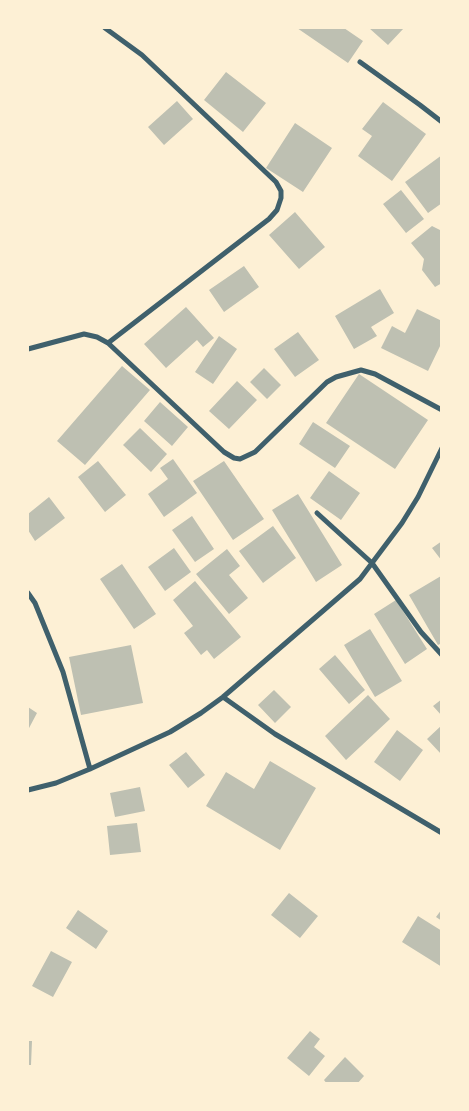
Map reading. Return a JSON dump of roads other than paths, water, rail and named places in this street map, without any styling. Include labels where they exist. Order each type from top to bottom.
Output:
[{"type":"street","points":[[105,28],[149,62],[276,182],[281,191],[277,210],[269,219],[108,343]]},
{"type":"street","points":[[360,62],[420,104],[442,122]]},
{"type":"street","points":[[28,349],[84,334],[97,337],[108,343],[224,452],[240,459],[255,452],[327,382],[336,377],[361,370],[375,374],[442,410]]},
{"type":"street","points":[[28,790],[90,769],[170,732],[223,697],[360,579],[402,523],[418,497],[442,448]]},
{"type":"street","points":[[317,513],[372,563],[421,632],[442,655]]},
{"type":"street","points":[[28,592],[35,603],[64,672],[90,769]]},
{"type":"street","points":[[223,697],[275,734],[442,833]]}]
